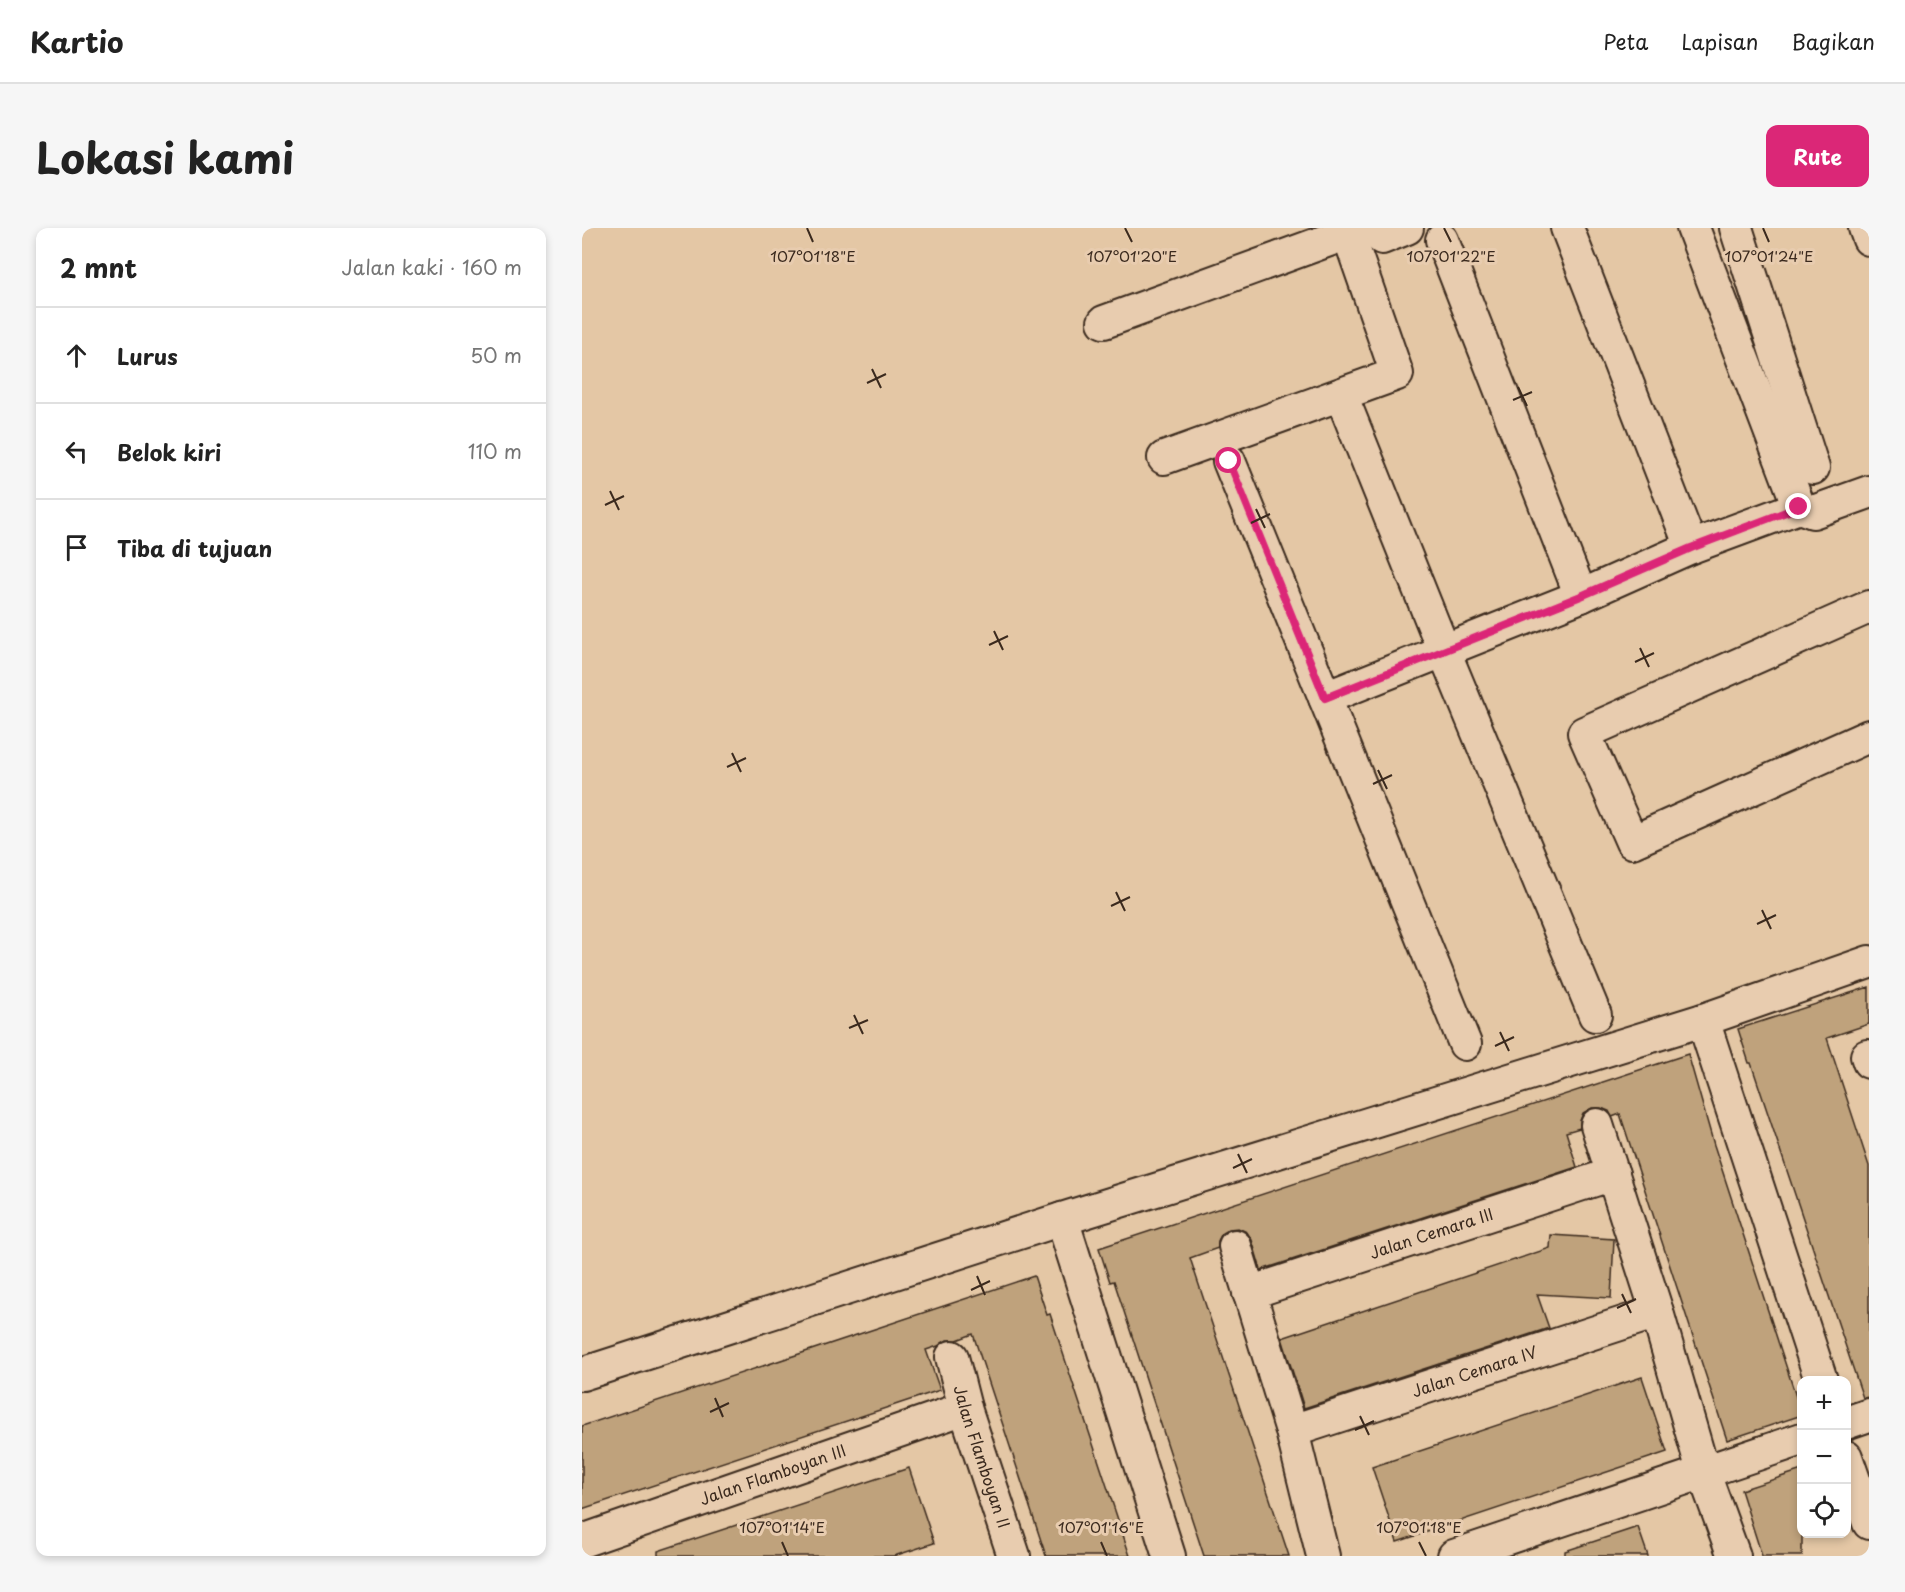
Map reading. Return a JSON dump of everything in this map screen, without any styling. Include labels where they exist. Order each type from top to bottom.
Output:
[{"type":"street","points":[[1567,228],[1691,548]]},
{"type":"street","points":[[1693,228],[1799,507]]},
{"type":"street","points":[[1736,228],[1813,468]]},
{"type":"street","points":[[1865,228],[1869,238]]},
{"type":"street","points":[[1104,322],[1348,233],[1389,231]]},
{"type":"street","points":[[1164,458],[1397,374],[1348,233]]},
{"type":"street","points":[[1442,240],[1581,596]]},
{"type":"street","points":[[1348,412],[1595,1015]]},
{"type":"street","points":[[1229,461],[1465,1044]]},
{"type":"street","points":[[1325,698],[1581,596],[1691,548],[1799,507],[1813,512],[1869,492]]},
{"type":"street","points":[[1869,607],[1584,733],[1632,842],[1869,736]]},
{"type":"street","points":[[582,1374],[1062,1219],[1703,1020],[1869,962]]},
{"type":"street","points":[[1703,1020],[1820,1376]]},
{"type":"street","points":[[1597,1125],[1657,1312],[1703,1471],[1734,1556]]},
{"type":"street","name":"Jalan Cemara III","points":[[1249,1293],[1613,1174]]},
{"type":"street","points":[[1062,1219],[1170,1556]]},
{"type":"street","points":[[1235,1246],[1292,1431],[1323,1556]]},
{"type":"street","name":"Jalan Cemara IV","points":[[1292,1431],[1657,1312]]},
{"type":"street","name":"Jalan Flamboyan II","points":[[952,1357],[1003,1553]]},
{"type":"street","name":"Jalan Flamboyan III","points":[[582,1541],[965,1408]]},
{"type":"street","points":[[1851,1421],[1869,1415]]},
{"type":"street","points":[[1454,1556],[1797,1440]]},
{"type":"street","points":[[1851,1471],[1869,1523]]},
{"type":"building","points":[[1869,987],[1869,1024],[1827,1038],[1869,1166],[1869,1397],[1863,1398],[1738,1029]]},
{"type":"building","points":[[1688,1054],[1714,1145],[1797,1400],[1797,1417],[1727,1440],[1620,1114],[1612,1117],[1609,1111],[1592,1108],[1583,1113],[1580,1128],[1566,1132],[1577,1167],[1261,1270],[1252,1240],[1247,1232],[1238,1228],[1222,1233],[1218,1241],[1218,1248],[1190,1258],[1289,1556],[1204,1556],[1114,1281],[1110,1282],[1099,1248]]},
{"type":"building","points":[[1551,1235],[1614,1239],[1611,1298],[1537,1294],[1549,1328],[1304,1408],[1282,1338],[1550,1248]]},
{"type":"building","points":[[1034,1276],[1047,1315],[1050,1314],[1130,1556],[1046,1556],[973,1334],[957,1340],[947,1340],[926,1350],[940,1390],[582,1509],[582,1426]]},
{"type":"building","points":[[1642,1377],[1667,1452],[1397,1542],[1372,1467]]},
{"type":"building","points":[[909,1468],[934,1543],[894,1556],[658,1556],[658,1551]]},
{"type":"building","points":[[1797,1472],[1797,1538],[1802,1538],[1802,1556],[1762,1556],[1741,1490]]},
{"type":"building","points":[[1638,1527],[1648,1556],[1565,1556],[1565,1551]]},
{"type":"route","points":[[1229,461],[1325,698],[1581,596],[1691,548],[1799,507]]}]
